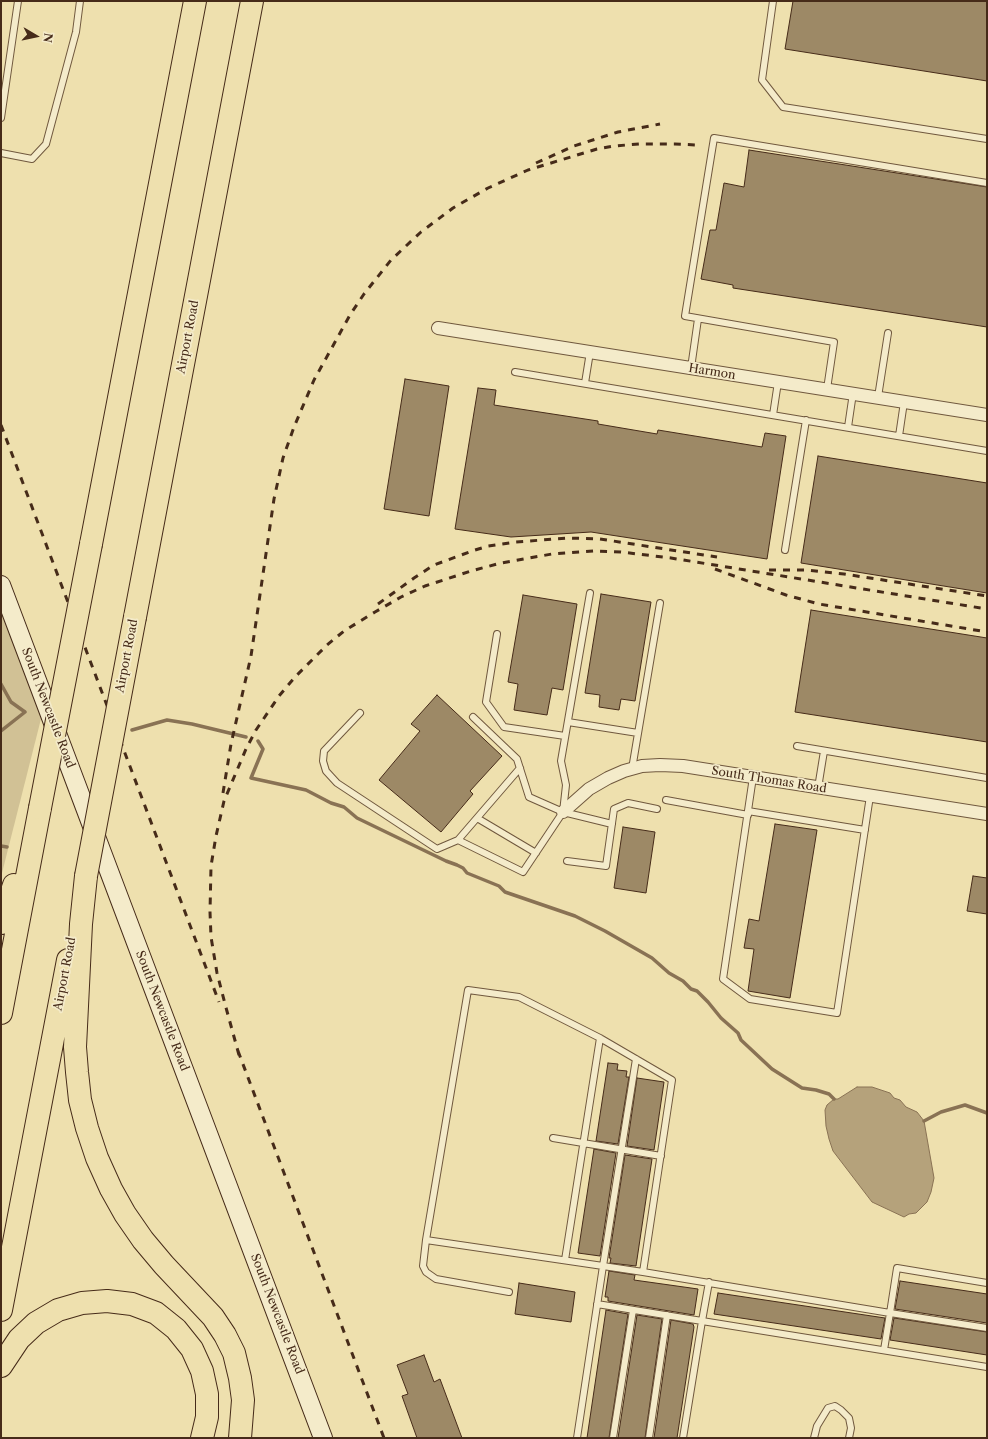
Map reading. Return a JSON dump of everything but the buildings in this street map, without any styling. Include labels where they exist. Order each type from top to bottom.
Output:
[{"type":"highway","points":[[1,1013],[195,1]]},
{"type":"highway","name":"Airport Road","points":[[1,1310],[79,921],[134,617],[252,1]]},
{"type":"highway","points":[[1,923],[40,808]]},
{"type":"highway","points":[[79,921],[75,1047],[80,1100],[87,1128],[97,1158],[111,1189],[125,1214],[143,1240],[164,1266],[213,1317],[234,1353],[243,1400],[240,1438]]},
{"type":"highway","points":[[1,1366],[19,1339],[36,1323],[58,1310],[82,1303],[107,1301],[138,1306],[156,1313],[176,1329],[192,1349],[202,1371],[207,1394],[206,1417],[202,1438]]},
{"type":"street","name":"Harmon","points":[[438,328],[987,414]]},
{"type":"street","name":"South Newcastle Road","points":[[1,585],[323,1438]]},
{"type":"street","name":"South Thomas Road","points":[[563,812],[589,789],[608,778],[642,766],[660,765],[683,766],[987,814]]},
{"type":"lane","points":[[1,118],[18,1]]},
{"type":"lane","points":[[1,153],[32,159],[46,144],[76,32],[80,1]]},
{"type":"lane","points":[[774,1],[762,80],[783,106],[987,139]]},
{"type":"lane","points":[[827,389],[834,342],[685,316],[714,138],[987,183]]},
{"type":"lane","points":[[691,368],[698,319]]},
{"type":"lane","points":[[878,398],[888,333]]},
{"type":"lane","points":[[585,383],[590,352]]},
{"type":"lane","points":[[515,372],[987,451]]},
{"type":"lane","points":[[773,415],[778,382]]},
{"type":"lane","points":[[848,427],[852,393]]},
{"type":"lane","points":[[899,436],[904,402]]},
{"type":"lane","points":[[785,550],[806,420]]},
{"type":"lane","points":[[458,840],[524,872],[563,812],[566,785],[561,762],[590,593]]},
{"type":"lane","points":[[632,769],[660,603]]},
{"type":"lane","points":[[497,634],[486,702],[504,727],[565,736]]},
{"type":"lane","points":[[360,713],[324,751],[323,761],[326,772],[337,783],[437,849],[458,840],[520,768]]},
{"type":"lane","points":[[473,717],[517,759],[529,797],[563,812],[612,824]]},
{"type":"lane","points":[[568,722],[638,733]]},
{"type":"lane","points":[[797,746],[987,778]]},
{"type":"lane","points":[[818,788],[824,751]]},
{"type":"lane","points":[[753,777],[723,979],[750,999],[838,1013],[870,796]]},
{"type":"lane","points":[[666,800],[864,830]]},
{"type":"lane","points":[[567,861],[606,866],[614,809],[628,804],[657,809]]},
{"type":"lane","points":[[477,818],[536,853]]},
{"type":"lane","points":[[509,1292],[436,1279],[426,1272],[423,1266],[426,1240],[468,990],[519,998],[600,1038],[672,1080],[643,1272]]},
{"type":"lane","points":[[564,1260],[600,1038]]},
{"type":"lane","points":[[577,1438],[636,1059]]},
{"type":"lane","points":[[553,1138],[661,1156]]},
{"type":"lane","points":[[426,1240],[709,1282],[987,1328]]},
{"type":"lane","points":[[884,1350],[897,1268],[987,1283]]},
{"type":"lane","points":[[683,1438],[709,1282]]},
{"type":"lane","points":[[597,1304],[987,1367]]},
{"type":"lane","points":[[613,1438],[633,1310]]},
{"type":"lane","points":[[649,1438],[667,1315]]},
{"type":"lane","points":[[814,1438],[817,1426],[828,1408],[835,1406],[849,1418],[851,1428],[849,1438]]},
{"type":"shaded area","points":[[1,601],[43,711],[1,877]]},
{"type":"shaded area","points":[[857,1087],[872,1087],[890,1093],[894,1098],[900,1100],[906,1107],[917,1112],[924,1121],[934,1178],[927,1202],[916,1213],[909,1214],[904,1217],[872,1202],[833,1151],[826,1126],[825,1110],[827,1105],[834,1099],[838,1099]]},
{"type":"waterway","points":[[1,684],[11,702],[25,712],[1,731]]},
{"type":"waterway","points":[[132,730],[167,720],[192,724],[246,737]]},
{"type":"waterway","points":[[258,741],[263,749],[251,778],[306,790],[331,803],[344,807],[357,818],[463,868],[467,873],[499,886],[505,892],[575,916],[605,931],[652,958],[669,973],[683,981],[691,989],[697,991],[721,1018],[738,1033],[741,1040],[772,1069],[802,1088],[829,1094],[834,1099]]},
{"type":"waterway","points":[[1,846],[7,847]]},
{"type":"waterway","points":[[924,1121],[941,1112],[965,1105],[987,1113]]},
{"type":"railway","points":[[536,163],[574,146],[618,132],[660,124]]},
{"type":"railway","points":[[223,793],[231,744],[251,656],[274,499],[283,458],[294,427],[314,380],[350,315],[364,294],[391,260],[421,232],[453,208],[488,188],[528,170],[597,149],[614,146],[639,144],[696,145]]},
{"type":"railway","points":[[1,425],[219,1002]]},
{"type":"railway","points":[[378,604],[434,565],[488,546],[516,542],[568,538],[600,539],[717,557]]},
{"type":"railway","points":[[239,1055],[217,973],[211,937],[211,866],[224,801],[246,749],[256,730],[279,696],[295,677],[327,645],[344,631],[375,612],[401,597],[425,586],[471,571],[501,563],[552,554],[594,551],[621,552],[671,558],[987,609]]},
{"type":"railway","points":[[715,569],[786,595],[819,604],[987,632]]},
{"type":"railway","points":[[769,570],[805,570],[844,574],[987,596]]},
{"type":"railway","points":[[238,1051],[384,1438]]}]
